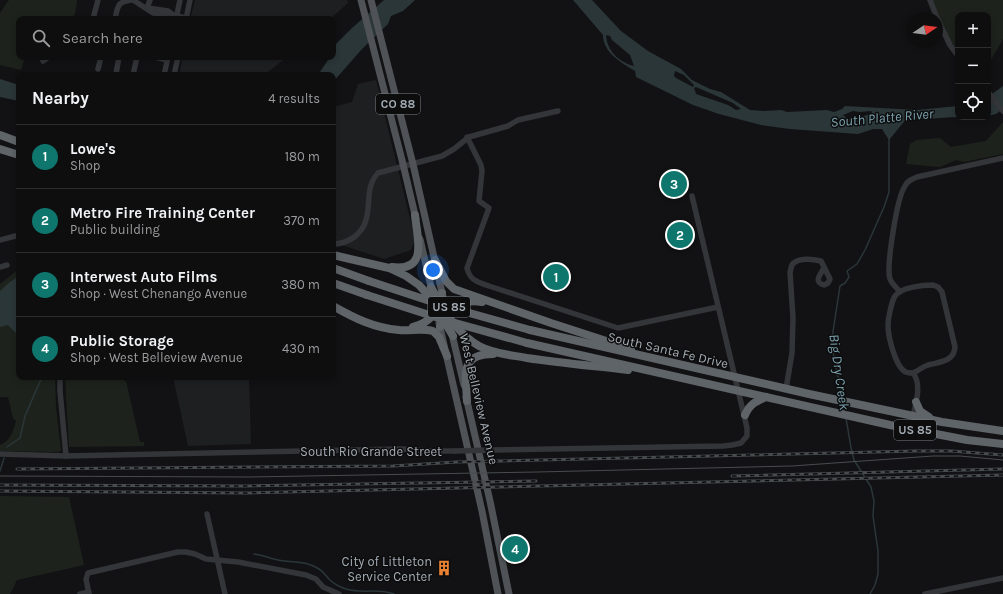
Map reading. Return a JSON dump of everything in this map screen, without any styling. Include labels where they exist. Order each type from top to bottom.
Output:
[{"type":"highway","points":[[0,135],[16,141]]},
{"type":"highway","points":[[0,149],[16,155]]},
{"type":"highway","points":[[374,264],[402,267],[410,265],[416,260],[419,250],[415,216]]},
{"type":"highway","points":[[336,256],[398,271],[424,290],[438,307]]},
{"type":"highway","points":[[435,260],[443,277],[452,287],[500,306],[679,364]]},
{"type":"highway","name":"South Santa Fe Drive","points":[[336,269],[454,309],[530,330],[736,378],[892,412],[942,422],[1003,431]]},
{"type":"highway","name":"South Santa Fe Drive","points":[[336,284],[448,321],[527,343],[940,436],[1003,444]]},
{"type":"highway","points":[[431,287],[438,307],[453,336]]},
{"type":"highway","points":[[357,319],[379,326],[395,328],[420,325],[427,322],[438,307],[442,293]]},
{"type":"highway","points":[[444,320],[460,304],[468,301],[476,301],[500,306]]},
{"type":"highway","points":[[336,308],[372,326],[388,329],[433,331],[439,337],[447,356]]},
{"type":"highway","points":[[444,320],[472,341],[487,350],[504,354],[670,376]]},
{"type":"highway","points":[[467,401],[466,371],[470,362],[475,357],[481,355],[504,354]]},
{"type":"highway","points":[[745,415],[749,407],[754,402],[766,397]]},
{"type":"highway","points":[[892,412],[908,410],[913,407],[916,402]]},
{"type":"highway","points":[[916,402],[921,413],[942,422]]},
{"type":"main road","name":"CO 88","points":[[361,0],[404,166],[431,287]]},
{"type":"main road","name":"West Belleview Avenue","points":[[371,0],[413,164],[435,260],[442,293],[447,356],[482,511],[498,594]]},
{"type":"main road","name":"West Belleview Avenue","points":[[438,307],[444,320]]},
{"type":"main road","name":"West Belleview Avenue","points":[[453,336],[509,594]]},
{"type":"street","points":[[94,16],[98,0]]},
{"type":"street","points":[[116,16],[119,5],[124,1],[132,0],[147,8],[168,12],[174,16]]},
{"type":"street","points":[[147,8],[150,0]]},
{"type":"street","points":[[175,16],[180,0]]},
{"type":"street","points":[[187,16],[190,0]]},
{"type":"street","points":[[930,0],[935,12]]},
{"type":"street","points":[[943,30],[955,52]]},
{"type":"street","points":[[98,69],[100,60]]},
{"type":"street","points":[[116,72],[118,60]]},
{"type":"street","points":[[134,72],[136,60]]},
{"type":"street","points":[[165,72],[168,60]]},
{"type":"street","points":[[175,72],[177,60]]},
{"type":"street","points":[[991,96],[1003,111]]},
{"type":"street","points":[[336,244],[350,240],[359,234],[366,221],[369,188],[374,177],[378,173],[442,156],[454,149],[467,137],[475,134],[508,126],[518,120],[558,111]]},
{"type":"street","points":[[467,137],[482,171],[479,201],[489,208],[467,268],[468,276],[489,286],[618,328],[718,307]]},
{"type":"street","points":[[900,292],[891,280],[889,274],[890,260],[895,214],[905,186],[910,179],[1003,158]]},
{"type":"street","points":[[692,196],[745,415]]},
{"type":"street","points":[[0,240],[16,236]]},
{"type":"street","points":[[786,389],[793,335],[790,272],[792,265],[802,260],[815,259],[821,261],[824,267]]},
{"type":"street","points":[[0,267],[7,265]]},
{"type":"street","points":[[933,285],[938,287],[942,292],[955,347],[953,355],[946,361],[927,365],[913,373],[904,372],[897,362],[889,330],[889,322],[894,298],[900,292],[933,285]]},
{"type":"street","points":[[913,373],[917,382],[916,402],[913,416]]},
{"type":"street","points":[[60,380],[66,456]]},
{"type":"street","name":"South Rio Grande Street","points":[[0,454],[66,456],[401,449],[455,451],[723,446],[741,443],[747,436],[745,415]]},
{"type":"street","points":[[207,514],[225,594]]},
{"type":"street","points":[[80,594],[89,593],[86,579],[88,573],[178,552],[186,552],[206,559],[238,562],[306,575],[316,579],[323,587],[338,594]]},
{"type":"street","points":[[924,594],[1003,578]]},
{"type":"shaded area","points":[[9,0],[77,0],[73,16],[16,16],[16,60],[24,60],[21,70],[0,65],[0,13]]},
{"type":"shaded area","points":[[195,0],[347,0],[348,3],[333,16],[191,16]]},
{"type":"shaded area","points":[[930,0],[1003,0],[1003,39],[991,60],[991,12],[955,12],[955,50],[943,26],[943,12],[936,12]]},
{"type":"shaded area","points":[[182,60],[283,60],[268,72],[180,72]]},
{"type":"shaded area","points":[[376,80],[415,239],[411,250],[384,259],[336,243],[336,106],[352,102],[358,84]]},
{"type":"shaded area","points":[[1003,122],[1003,154],[964,162],[956,160],[940,167],[906,164],[910,144],[917,140],[940,138],[951,147],[986,141]]},
{"type":"shaded area","points":[[16,271],[16,380],[55,380],[56,407],[61,451],[0,451],[0,445],[7,441],[13,432],[16,421],[13,418],[8,397],[0,397],[0,284]]},
{"type":"shaded area","points":[[65,380],[126,381],[140,442],[144,442],[144,446],[69,447]]},
{"type":"shaded area","points":[[174,380],[249,380],[251,444],[188,446]]},
{"type":"shaded area","points":[[0,496],[69,497],[84,565],[17,580],[10,594],[0,594]]},
{"type":"water","points":[[384,0],[415,0],[403,11],[391,16],[388,24],[362,49],[336,79],[336,72],[320,72],[328,60],[336,60],[336,44]]},
{"type":"water","name":"South Platte River","points":[[573,0],[592,0],[621,31],[648,51],[681,69],[692,80],[710,89],[721,92],[750,110],[781,110],[787,112],[827,110],[834,112],[845,106],[917,110],[955,106],[955,117],[926,119],[907,118],[889,140],[882,129],[873,129],[858,134],[790,129],[761,125],[719,114],[693,105],[636,77],[635,71],[614,57],[606,47],[603,35]],"holes":[[[606,35],[610,36],[612,40],[630,55],[634,66],[623,62],[611,51]],[[675,71],[684,75],[694,85],[693,87],[676,78],[674,76]],[[696,87],[733,103],[741,109],[736,110],[728,105],[696,94],[694,88]],[[853,111],[871,111],[872,112],[871,114],[852,119],[843,115]]]},
{"type":"water","points":[[0,79],[16,84],[16,100],[0,97]]},
{"type":"water","points":[[1003,86],[1003,109],[996,114],[991,115],[991,95]]},
{"type":"water","points":[[16,278],[16,333],[8,325],[0,327],[0,291]]},
{"type":"waterway","name":"Big Dry Creek","points":[[842,397],[832,347],[840,286],[845,283],[849,277],[847,271],[857,264],[865,250],[884,207],[889,192],[889,139]]},
{"type":"waterway","points":[[7,447],[20,438],[25,416],[41,380]]},
{"type":"waterway","name":"Big Dry Creek","points":[[843,405],[845,413]]},
{"type":"waterway","name":"Big Dry Creek","points":[[846,418],[854,460],[871,487],[874,501],[873,516],[878,551],[878,574],[875,585],[870,594]]},
{"type":"waterway","points":[[0,471],[4,458]]},
{"type":"waterway","points":[[254,554],[278,560],[309,564],[321,570],[335,584],[346,589],[358,591],[382,591],[394,594]]},
{"type":"tram line","points":[[0,476],[249,477],[537,472],[792,466],[933,456],[960,456],[1003,460]]},
{"type":"railway","points":[[17,469],[393,466],[457,462],[916,451],[951,451],[1003,455]]},
{"type":"railway","points":[[732,476],[1003,469]]},
{"type":"railway","points":[[0,491],[245,493],[1003,475]]},
{"type":"railway","points":[[0,485],[244,486],[536,481]]},
{"type":"place","name":"Interwest Auto Films","points":[[674,184]]},
{"type":"place","name":"Metro Fire Training Center","points":[[680,235]]},
{"type":"place","name":"Lowe's","points":[[556,277]]},
{"type":"place","name":"Public Storage","points":[[515,549]]},
{"type":"place","name":"City of Littleton Service Center","points":[[444,568]]}]
